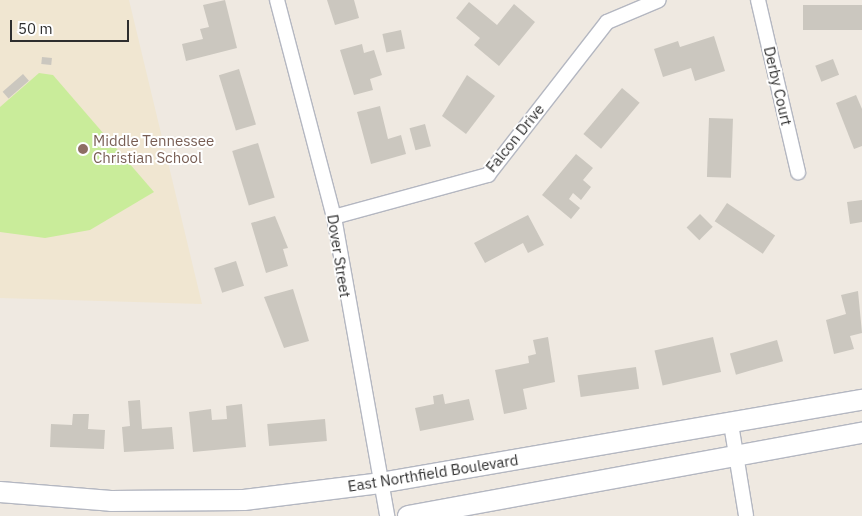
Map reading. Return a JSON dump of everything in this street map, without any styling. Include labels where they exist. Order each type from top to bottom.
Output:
[{"type":"main road","name":"East Northfield Boulevard","points":[[0,492],[111,501],[244,500],[380,483],[862,400]]},
{"type":"main road","points":[[408,516],[862,433]]},
{"type":"street","name":"Dover Street","points":[[277,0],[334,217],[387,516]]},
{"type":"street","name":"Falcon Drive","points":[[334,217],[488,175],[607,22],[659,0]]},
{"type":"street","name":"Derby Court","points":[[758,0],[798,172]]},
{"type":"street","points":[[731,424],[746,516]]},
{"type":"shaded area","name":"Middle Tennessee Christian School","points":[[0,0],[129,0],[202,304],[0,298]]},
{"type":"green space","points":[[39,73],[53,75],[154,192],[90,230],[45,238],[0,232],[0,107]]},
{"type":"building","points":[[225,0],[237,48],[186,61],[182,44],[203,39],[200,29],[209,27],[203,5]]},
{"type":"building","points":[[327,0],[354,0],[359,18],[335,25]]},
{"type":"building","points":[[469,2],[497,25],[514,4],[535,22],[499,66],[474,45],[480,38],[456,18]]},
{"type":"building","points":[[803,5],[862,5],[862,30],[803,30]]},
{"type":"building","points":[[401,30],[405,49],[386,53],[382,34]]},
{"type":"building","points":[[714,36],[725,71],[695,81],[691,68],[663,77],[654,49],[678,41],[680,47]]},
{"type":"building","points":[[362,44],[364,53],[374,50],[382,75],[370,79],[373,90],[354,95],[340,50]]},
{"type":"building","points":[[42,57],[52,58],[51,65],[41,64]]},
{"type":"building","points":[[833,59],[839,75],[821,82],[815,66]]},
{"type":"building","points":[[239,69],[256,124],[236,131],[219,75]]},
{"type":"building","points":[[23,74],[29,81],[9,99],[3,92]]},
{"type":"building","points":[[467,75],[495,96],[466,134],[442,116]]},
{"type":"building","points":[[622,88],[640,103],[601,149],[583,134]]},
{"type":"building","points":[[856,95],[862,109],[862,146],[854,149],[836,103]]},
{"type":"building","points":[[380,106],[388,139],[401,135],[406,154],[371,164],[357,112]]},
{"type":"building","points":[[709,118],[733,119],[731,178],[707,177]]},
{"type":"building","points":[[425,124],[431,146],[415,150],[410,128]]},
{"type":"building","points":[[258,143],[275,198],[249,205],[232,151]]},
{"type":"building","points":[[576,154],[593,168],[583,180],[591,187],[581,200],[573,193],[569,199],[580,208],[571,219],[542,195]]},
{"type":"building","points":[[862,200],[862,222],[850,224],[847,202]]},
{"type":"building","points":[[727,203],[775,235],[763,254],[715,221]]},
{"type":"building","points":[[700,214],[713,227],[699,240],[687,227]]},
{"type":"building","points":[[528,215],[544,245],[528,253],[523,243],[485,263],[474,243]]},
{"type":"building","points":[[275,216],[288,248],[283,249],[288,266],[266,273],[251,223]]},
{"type":"building","points":[[236,261],[244,286],[222,293],[214,268]]},
{"type":"building","points":[[293,289],[309,341],[284,348],[264,297]]},
{"type":"building","points":[[858,291],[862,333],[850,336],[854,349],[834,354],[826,320],[846,314],[841,295]]},
{"type":"building","points":[[548,337],[555,382],[523,389],[527,409],[504,414],[495,370],[529,363],[528,356],[536,354],[533,340]]},
{"type":"building","points":[[713,337],[721,372],[663,386],[655,350]]},
{"type":"building","points":[[777,340],[783,361],[736,375],[730,354]]},
{"type":"building","points":[[636,367],[639,389],[581,397],[578,375]]},
{"type":"building","points":[[443,394],[445,404],[469,399],[474,420],[420,431],[415,408],[434,404],[433,396]]},
{"type":"building","points":[[140,400],[142,429],[172,427],[174,449],[124,452],[122,427],[130,426],[128,401]]},
{"type":"building","points":[[242,404],[246,447],[193,452],[189,412],[211,409],[212,420],[227,419],[226,406]]},
{"type":"building","points":[[73,414],[89,414],[88,429],[105,430],[104,449],[50,447],[51,424],[72,425]]},
{"type":"building","points":[[325,419],[327,441],[269,446],[267,424]]},
{"type":"place","name":"Middle Tennessee Christian School","points":[[83,149]]}]
